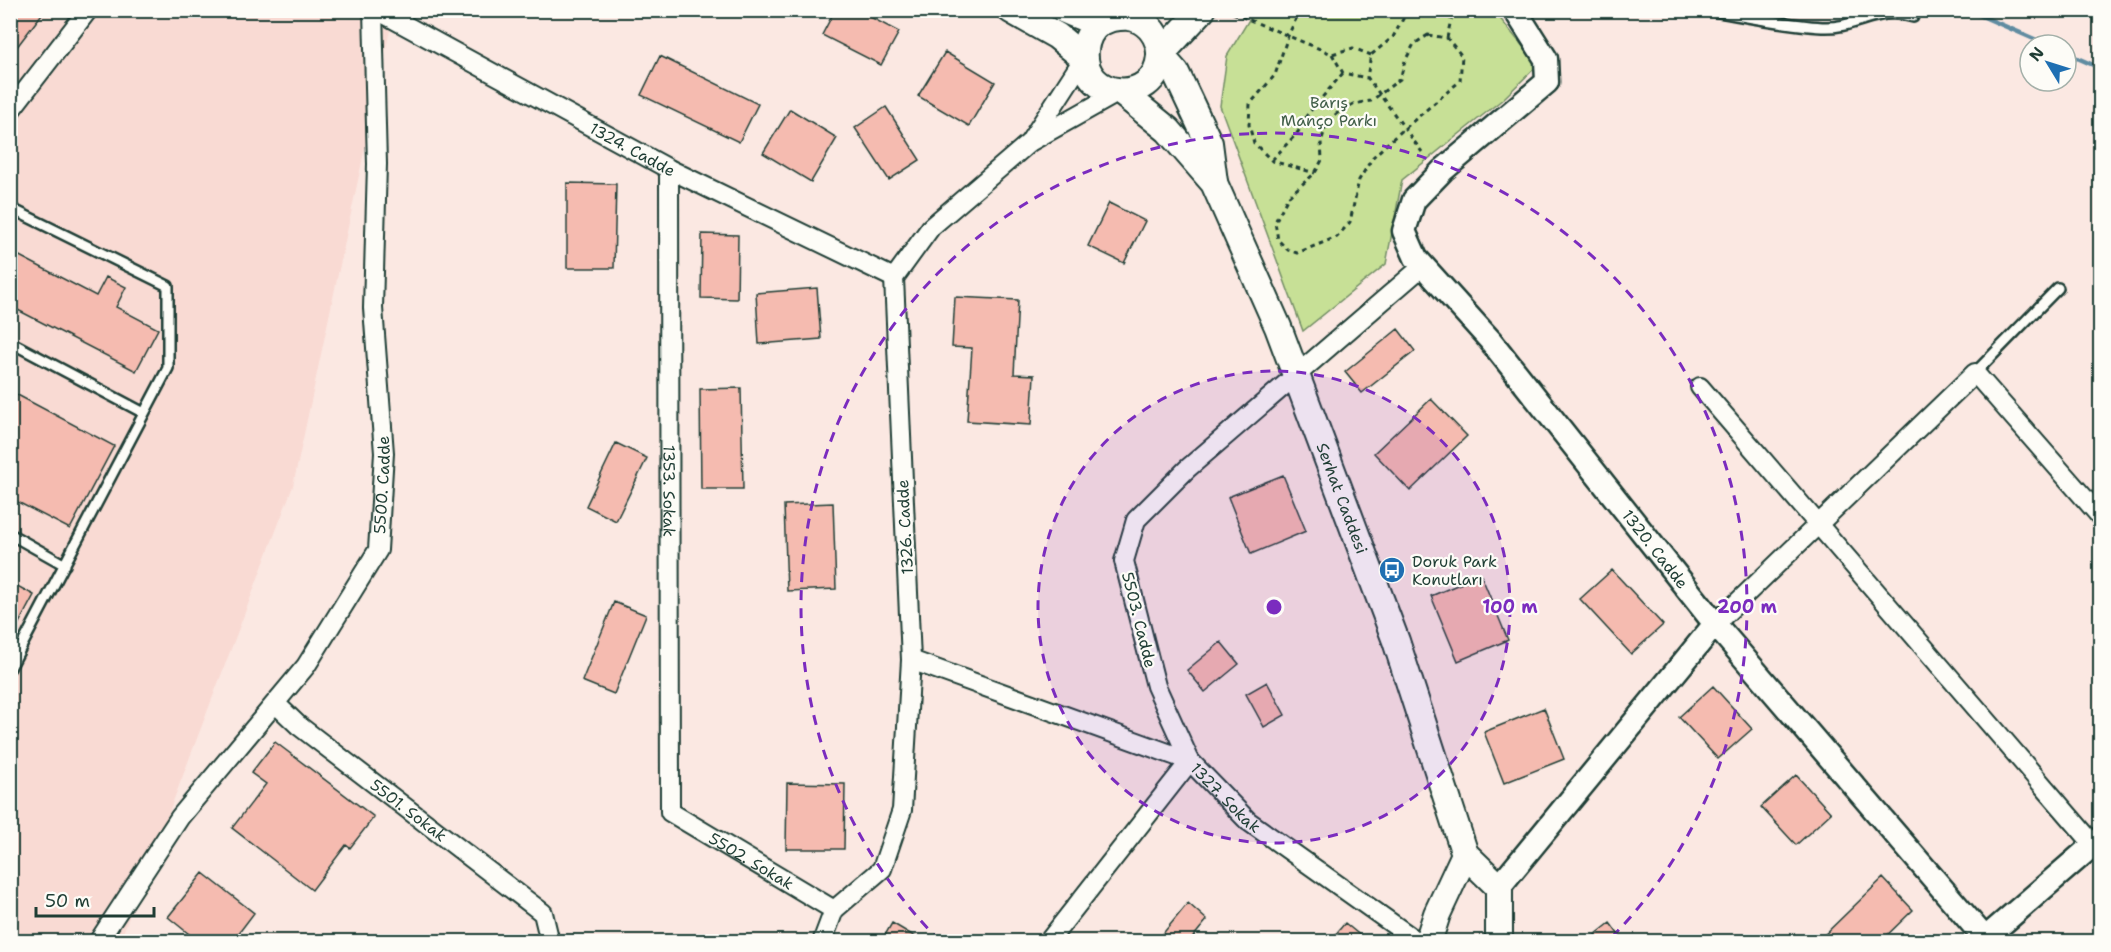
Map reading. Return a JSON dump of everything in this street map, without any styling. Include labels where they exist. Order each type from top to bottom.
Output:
[{"type":"main road","points":[[1011,10],[1057,36],[1084,58]]},
{"type":"main road","points":[[1065,10],[1095,20],[1123,13],[1147,25],[1154,34],[1159,44],[1160,55],[1157,68],[1143,86],[1132,91],[1120,92],[1106,89],[1096,82],[1084,58],[1086,42],[1094,28],[1123,13]]},
{"type":"main road","points":[[1160,55],[1202,10]]},
{"type":"main road","points":[[1160,55],[1176,73],[1209,143],[1214,183]]},
{"type":"main road","points":[[1120,92],[1168,130],[1214,183]]},
{"type":"main road","name":"Serhat Caddesi","points":[[1214,183],[1296,373],[1396,641],[1465,854],[1499,887]]},
{"type":"main road","points":[[1428,942],[1437,914],[1465,854]]},
{"type":"main road","points":[[1499,887],[1499,942]]},
{"type":"main road","points":[[1437,914],[1445,942]]},
{"type":"street","points":[[10,111],[88,10]]},
{"type":"street","name":"1324. Cadde","points":[[375,10],[669,169],[894,278]]},
{"type":"street","name":"5500. Cadde","points":[[98,942],[180,818],[306,666],[378,550],[384,453],[374,308],[377,164],[375,10]]},
{"type":"street","name":"1320. Cadde","points":[[1515,10],[1546,59],[1547,82],[1443,170],[1414,200],[1404,231],[1416,258],[1490,340],[1714,624],[1985,940]]},
{"type":"street","points":[[1030,142],[1084,58]]},
{"type":"street","points":[[894,278],[931,227],[1030,142],[1120,92]]},
{"type":"street","name":"1353. Sokak","points":[[669,169],[670,812]]},
{"type":"street","name":"5503. Cadde","points":[[1190,761],[1156,686],[1124,561],[1136,520],[1187,469],[1423,266]]},
{"type":"street","name":"1326. Cadde","points":[[822,942],[834,910],[882,869],[902,810],[911,660],[894,278]]},
{"type":"street","points":[[1499,887],[1714,624],[1975,373],[2100,516]]},
{"type":"street","points":[[1701,387],[2097,842],[1985,940]]},
{"type":"street","name":"1327. Sokak","points":[[911,660],[1190,761],[1248,821],[1418,942]]},
{"type":"street","name":"5501. Sokak","points":[[276,704],[298,725],[543,913],[550,942]]},
{"type":"street","points":[[1048,942],[1190,761]]},
{"type":"street","name":"5502. Sokak","points":[[670,812],[834,910]]},
{"type":"lane","points":[[1707,10],[1821,27],[1850,25],[1884,13],[1913,17]]},
{"type":"lane","points":[[10,208],[168,286],[168,368],[10,668]]},
{"type":"lane","points":[[1975,373],[2058,288]]},
{"type":"lane","points":[[10,342],[144,413]]},
{"type":"lane","points":[[10,534],[65,565]]},
{"type":"path","points":[[1300,10],[1288,36],[1275,75],[1250,104],[1249,125],[1254,142],[1272,161],[1315,173]]},
{"type":"path","points":[[1408,10],[1393,37],[1371,55],[1368,78],[1422,152]]},
{"type":"path","points":[[1447,38],[1454,10]]},
{"type":"path","points":[[1233,13],[1332,54],[1353,48],[1371,55]]},
{"type":"path","points":[[1428,34],[1447,38],[1462,56],[1460,81],[1404,128],[1373,158],[1359,180],[1350,222],[1337,237],[1297,253],[1288,250],[1278,240],[1275,222],[1288,197],[1315,173],[1322,159],[1321,142],[1326,126],[1336,114],[1353,104],[1371,101],[1400,80],[1405,61],[1414,44],[1428,34]]},
{"type":"path","points":[[1332,54],[1343,74]]},
{"type":"path","points":[[1272,161],[1298,132],[1307,115],[1343,74]]},
{"type":"path","points":[[1343,74],[1368,78]]},
{"type":"shaded area","points":[[10,11],[394,11],[293,486],[120,941],[11,941]]},
{"type":"green space","name":"Barış Manço Parkı","points":[[1259,11],[1494,11],[1538,65],[1503,99],[1402,180],[1386,264],[1303,331],[1220,106],[1227,56],[1250,18]]},
{"type":"building","points":[[10,10],[45,10],[10,56]]},
{"type":"building","points":[[835,10],[857,10],[899,32],[881,65],[822,35]]},
{"type":"building","points":[[945,52],[995,82],[969,126],[918,96]]},
{"type":"building","points":[[660,56],[758,104],[739,142],[641,95]]},
{"type":"building","points":[[886,107],[920,160],[889,180],[855,128]]},
{"type":"building","points":[[790,109],[837,138],[811,182],[763,153]]},
{"type":"building","points":[[567,183],[616,184],[614,268],[567,268]]},
{"type":"building","points":[[1109,203],[1145,221],[1124,263],[1088,246]]},
{"type":"building","points":[[702,234],[738,235],[737,299],[701,298]]},
{"type":"building","points":[[10,251],[96,296],[106,277],[126,287],[116,307],[158,329],[136,371],[10,306]]},
{"type":"building","points":[[817,288],[821,339],[759,344],[756,293]]},
{"type":"building","points":[[955,297],[1018,300],[1014,374],[1034,375],[1031,425],[967,421],[972,348],[952,347]]},
{"type":"building","points":[[1398,329],[1415,351],[1362,393],[1345,372]]},
{"type":"building","points":[[741,388],[743,489],[701,489],[700,389]]},
{"type":"building","points":[[10,391],[114,446],[70,529],[10,498]]},
{"type":"building","points":[[1431,399],[1467,436],[1410,491],[1374,453]]},
{"type":"building","points":[[616,443],[647,458],[616,521],[586,506]]},
{"type":"building","points":[[1283,475],[1306,531],[1251,554],[1228,497]]},
{"type":"building","points":[[833,503],[836,589],[787,591],[784,505]]},
{"type":"building","points":[[1612,570],[1663,625],[1631,654],[1580,599]]},
{"type":"building","points":[[1481,575],[1508,640],[1458,661],[1431,596]]},
{"type":"building","points":[[10,582],[34,595],[10,640]]},
{"type":"building","points":[[614,602],[646,615],[614,694],[582,681]]},
{"type":"building","points":[[1221,642],[1239,664],[1205,692],[1187,670]]},
{"type":"building","points":[[1267,682],[1285,715],[1264,727],[1246,694]]},
{"type":"building","points":[[1713,686],[1752,729],[1718,759],[1679,717]]},
{"type":"building","points":[[1544,708],[1564,759],[1504,783],[1484,732]]},
{"type":"building","points":[[275,742],[374,817],[350,848],[346,845],[312,890],[232,828],[266,784],[251,773]]},
{"type":"building","points":[[1796,775],[1831,813],[1796,845],[1761,807]]},
{"type":"building","points":[[787,783],[845,784],[844,849],[786,849]]},
{"type":"building","points":[[203,873],[254,913],[232,942],[199,942],[168,917]]},
{"type":"building","points":[[1883,878],[1913,910],[1880,942],[1817,942]]},
{"type":"building","points":[[1188,903],[1207,920],[1189,942],[1156,942]]},
{"type":"building","points":[[892,923],[924,942],[881,942]]},
{"type":"building","points":[[1345,923],[1368,942],[1329,942]]},
{"type":"building","points":[[1610,923],[1624,942],[1586,942]]},
{"type":"waterway","points":[[1968,10],[2021,33]]},
{"type":"waterway","points":[[2078,58],[2100,68]]},
{"type":"place","name":"Doruk Park Konutları","points":[[1392,570]]}]
